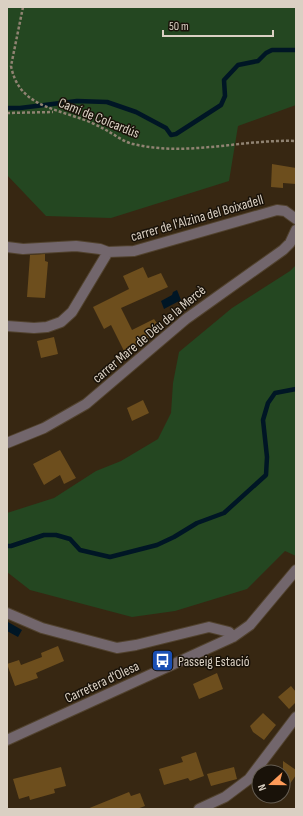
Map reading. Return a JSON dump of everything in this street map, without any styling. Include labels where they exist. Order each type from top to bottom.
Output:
[{"type":"street","name":"carrer de l'Alzina del Boixadell","points":[[7,247],[23,250],[76,246],[100,249],[108,252],[134,251],[277,210],[285,211],[296,221]]},
{"type":"street","name":"carrer Mare de Déu de la Mercè","points":[[7,443],[44,428],[86,404],[186,319],[282,250],[290,243],[296,230]]},
{"type":"street","points":[[7,326],[41,328],[61,322],[72,312],[108,252]]},
{"type":"street","name":"Carretera d'Olesa","points":[[7,740],[233,637],[250,625],[296,570]]},
{"type":"street","points":[[7,614],[42,628],[117,648],[136,645],[209,626],[225,630],[233,637]]},
{"type":"street","points":[[199,809],[225,797],[249,779],[296,717]]},
{"type":"path","name":"Camí de Colcardús","points":[[23,7],[11,66],[12,73],[25,93],[41,105],[75,116],[102,128],[131,144],[156,149],[296,142]]},
{"type":"path","points":[[7,113],[56,111]]},
{"type":"green space","points":[[7,7],[296,7],[296,105],[238,126],[229,181],[111,218],[46,216],[7,175]]},
{"type":"green space","points":[[296,265],[296,556],[285,551],[247,589],[175,611],[132,617],[30,590],[7,572],[7,513],[54,498],[96,471],[121,461],[158,439],[171,413],[173,383],[179,352],[232,308],[290,271]]},
{"type":"water","points":[[177,290],[181,300],[164,309],[161,301],[172,295],[173,292]]},
{"type":"water","points":[[8,622],[22,630],[18,637],[7,631]]},
{"type":"building","points":[[272,164],[296,168],[296,184],[283,183],[283,188],[271,187]]},
{"type":"building","points":[[45,254],[45,261],[48,262],[45,298],[27,297],[30,255]]},
{"type":"building","points":[[143,267],[148,278],[161,273],[168,287],[121,308],[132,330],[154,319],[161,329],[134,348],[127,357],[111,325],[104,329],[93,307],[129,289],[123,276]]},
{"type":"building","points":[[54,337],[58,354],[41,358],[37,341]]},
{"type":"building","points":[[143,400],[149,413],[132,421],[127,408]]},
{"type":"building","points":[[60,450],[76,478],[64,484],[60,475],[44,485],[33,464]]},
{"type":"building","points":[[58,646],[64,661],[36,673],[38,678],[15,686],[7,664],[19,660],[21,665],[42,657],[41,653]]},
{"type":"building","points":[[217,673],[223,689],[199,699],[193,684]]},
{"type":"building","points":[[291,686],[296,692],[296,702],[289,709],[278,697]]},
{"type":"building","points":[[263,713],[276,725],[264,740],[253,732],[250,726]]},
{"type":"building","points":[[196,752],[204,776],[190,781],[188,778],[164,785],[159,769],[183,762],[181,757]]},
{"type":"building","points":[[61,767],[66,786],[54,789],[55,793],[30,800],[29,796],[19,799],[13,779]]},
{"type":"building","points":[[234,767],[237,779],[211,786],[207,774]]},
{"type":"building","points":[[291,767],[296,770],[296,775],[291,782]]},
{"type":"building","points":[[129,792],[131,796],[140,793],[145,806],[137,809],[87,809]]},
{"type":"waterway","points":[[7,108],[20,108],[77,101],[107,102],[136,112],[166,128],[171,135],[176,134],[221,105],[225,96],[224,80],[238,65],[258,61],[266,53],[272,50],[296,50]]},
{"type":"waterway","points":[[7,546],[44,535],[56,535],[70,539],[80,550],[110,557],[157,545],[197,523],[224,513],[266,475],[267,457],[263,420],[268,403],[275,393],[296,389]]},
{"type":"place","name":"Passeig Estació","points":[[162,661]]}]
